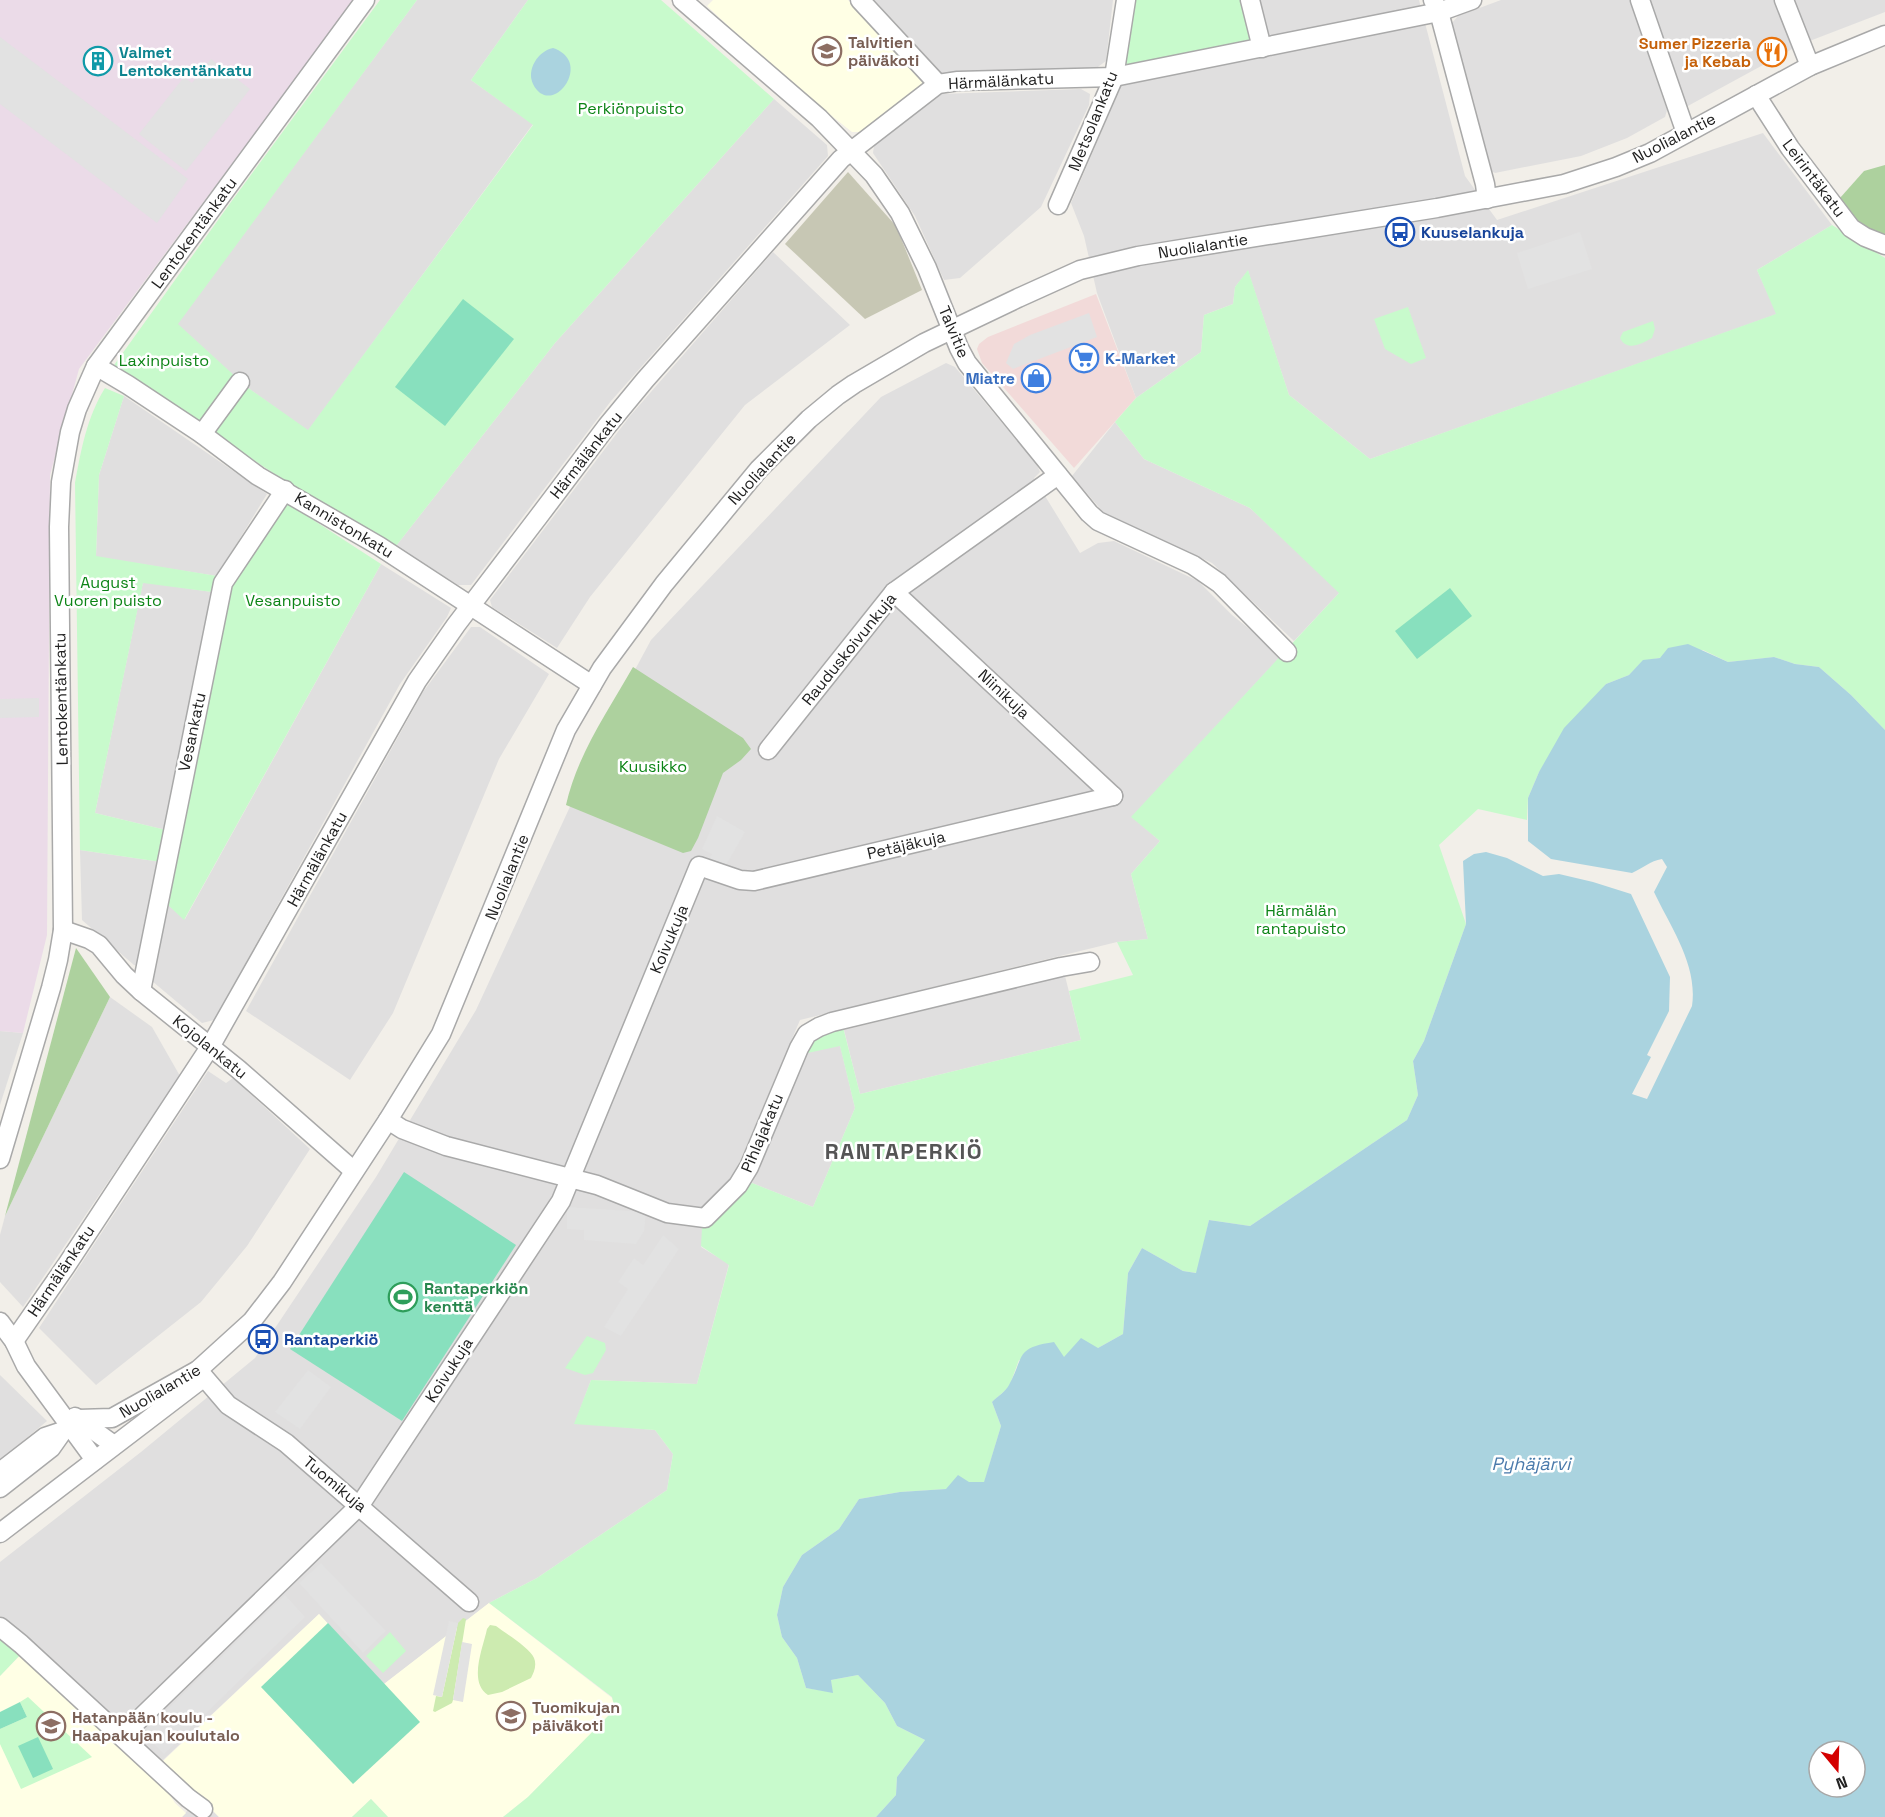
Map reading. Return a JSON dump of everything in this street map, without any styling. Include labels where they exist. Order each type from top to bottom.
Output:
[{"type":"street","name":"Lentokentänkatu","points":[[0,1159],[51,988],[63,930],[59,527],[61,482],[70,432],[77,409],[96,366],[365,0]]},
{"type":"street","name":"Talvitie","points":[[682,0],[819,118],[874,175],[900,213],[927,268],[967,363],[1098,521],[1193,565],[1219,583],[1287,652]]},
{"type":"street","points":[[860,0],[938,84]]},
{"type":"street","name":"Metsolankatu","points":[[1059,205],[1114,77],[1126,0]]},
{"type":"street","points":[[1250,0],[1262,48]]},
{"type":"street","name":"Härmälänkatu","points":[[14,1341],[66,1266],[237,1003],[394,718],[417,681],[470,606],[640,385],[838,162],[938,84],[958,81],[1114,77],[1262,48],[1436,6],[1472,0]]},
{"type":"street","points":[[1640,0],[1686,133]]},
{"type":"street","points":[[1784,0],[1810,66]]},
{"type":"street","points":[[1436,6],[1485,184],[1487,199]]},
{"type":"street","name":"Nuolialantie","points":[[0,1472],[45,1437],[70,1426],[112,1418],[201,1374],[268,1300],[313,1236],[441,1034],[566,730],[602,668],[664,584],[741,489],[809,419],[854,384],[924,343],[1080,270],[1138,256],[1487,199],[1564,184],[1597,174],[1650,153],[1810,66],[1885,35]]},
{"type":"street","name":"Leirintäkatu","points":[[1756,95],[1790,148],[1851,228],[1885,245]]},
{"type":"street","name":"Kannistonkatu","points":[[96,366],[202,434],[258,476],[380,546],[592,685]]},
{"type":"street","points":[[202,434],[240,382]]},
{"type":"street","name":"Rauduskoivunkuja","points":[[768,750],[894,592],[1058,475]]},
{"type":"street","name":"Vesankatu","points":[[141,991],[223,583],[285,490]]},
{"type":"street","name":"Niinikuja","points":[[894,592],[1113,796]]},
{"type":"street","name":"Petäjäkuja","points":[[699,866],[740,880],[754,881],[1113,796]]},
{"type":"street","name":"Koivukuja","points":[[122,1736],[360,1505],[561,1201],[699,866]]},
{"type":"street","name":"Kojolankatu","points":[[63,930],[99,945],[123,975],[141,991],[354,1171]]},
{"type":"street","name":"Pihlajakatu","points":[[388,1120],[402,1129],[446,1146],[597,1185],[667,1214],[705,1218],[738,1185],[749,1167],[807,1034],[819,1027],[1050,969],[1090,962]]},
{"type":"street","points":[[0,1322],[14,1341],[26,1366],[96,1460]]},
{"type":"street","points":[[0,1533],[96,1460],[201,1374]]},
{"type":"street","name":"Tuomikuja","points":[[201,1374],[228,1405],[286,1443],[469,1602]]},
{"type":"street","points":[[70,1426],[114,1445]]},
{"type":"street","points":[[0,1488],[51,1448],[70,1426]]},
{"type":"street","points":[[0,1627],[188,1798],[203,1809]]},
{"type":"shaded area","points":[[0,0],[354,0],[79,369],[50,475],[47,935],[23,1033],[0,1031]]},
{"type":"shaded area","points":[[417,0],[528,0],[471,80],[533,124],[308,431],[244,385],[177,324]]},
{"type":"shaded area","name":"Talvitien päiväkoti","points":[[713,0],[848,0],[923,78],[922,84],[863,132],[852,132],[784,78],[707,6]]},
{"type":"shaded area","points":[[874,0],[1113,0],[1106,61],[1095,69],[942,73]]},
{"type":"shaded area","points":[[1255,0],[1419,0],[1465,176],[1497,220],[1763,133],[1832,225],[1757,270],[1777,314],[1370,459],[1289,395],[1248,271],[1235,287],[1233,304],[1204,315],[1201,352],[1136,398],[1097,293],[1084,236],[1071,203],[1121,86],[1267,51]]},
{"type":"shaded area","points":[[1501,0],[1630,0],[1667,110],[1665,117],[1627,138],[1581,156],[1495,173],[1487,169],[1452,23],[1458,16]]},
{"type":"shaded area","points":[[1649,0],[1775,0],[1794,48],[1686,107]]},
{"type":"shaded area","points":[[1790,0],[1885,0],[1885,12],[1807,42]]},
{"type":"shaded area","points":[[0,37],[188,179],[157,223],[0,104]]},
{"type":"shaded area","points":[[211,59],[250,89],[186,171],[139,134],[184,77],[192,83]]},
{"type":"shaded area","points":[[1081,89],[1090,94],[1089,105],[1041,207],[960,278],[944,280],[915,216],[873,153],[874,146],[941,94]]},
{"type":"shaded area","points":[[774,99],[827,145],[828,156],[611,401],[471,585],[458,585],[396,546],[555,343]]},
{"type":"shaded area","points":[[848,172],[896,226],[922,290],[865,319],[785,244]]},
{"type":"shaded area","points":[[1580,232],[1592,269],[1528,289],[1517,253]]},
{"type":"shaded area","points":[[773,252],[850,325],[745,405],[590,597],[557,648],[492,607],[490,600],[630,416]]},
{"type":"shaded area","points":[[1096,294],[1136,398],[1074,468],[982,363],[977,349],[979,344],[988,337]]},
{"type":"shaded area","points":[[1089,313],[1097,337],[1013,369],[1006,363],[1014,344],[1030,335]]},
{"type":"shaded area","points":[[946,363],[955,367],[1036,463],[1040,472],[1034,478],[1080,553],[1098,543],[1114,541],[1198,581],[1232,615],[1282,655],[1132,817],[1160,841],[1131,874],[1148,939],[1117,942],[800,1020],[735,1173],[725,1185],[701,1247],[729,1264],[697,1384],[591,1380],[575,1423],[655,1430],[673,1454],[667,1490],[537,1578],[489,1603],[384,1684],[319,1614],[163,1760],[219,1817],[182,1817],[197,1799],[0,1616],[0,1562],[141,1452],[255,1358],[376,1177],[476,1010],[623,692],[651,640],[881,397]]},
{"type":"shaded area","points":[[124,396],[267,494],[217,576],[96,557],[99,475]]},
{"type":"shaded area","points":[[1115,422],[1144,459],[1250,508],[1340,592],[1294,641],[1212,563],[1103,512],[1072,476]]},
{"type":"shaded area","points":[[381,564],[451,608],[400,684],[214,1020],[202,1023],[152,981],[168,905],[185,919]]},
{"type":"shaded area","points":[[143,582],[212,592],[166,830],[95,813]]},
{"type":"shaded area","points":[[471,627],[480,627],[549,674],[499,759],[393,1013],[350,1080],[246,1011],[423,692]]},
{"type":"shaded area","points":[[39,698],[39,717],[0,718],[0,699]]},
{"type":"shaded area","points":[[717,816],[745,832],[725,867],[709,859],[712,854],[702,849]]},
{"type":"shaded area","points":[[80,850],[161,862],[139,966],[134,965],[82,920]]},
{"type":"shaded area","points":[[1065,976],[1081,1040],[860,1094],[844,1030]]},
{"type":"shaded area","points":[[110,997],[152,1027],[180,1076],[23,1307],[0,1282],[0,1235],[5,1216]]},
{"type":"shaded area","points":[[0,1031],[23,1033],[0,1105]]},
{"type":"shaded area","points":[[840,1045],[855,1108],[813,1207],[752,1183],[806,1053]]},
{"type":"shaded area","points":[[208,1071],[226,1083],[233,1078],[310,1149],[247,1246],[201,1302],[96,1385],[39,1328]]},
{"type":"shaded area","points":[[567,1207],[646,1212],[644,1231],[636,1244],[584,1240],[584,1230],[567,1229]]},
{"type":"shaded area","points":[[663,1235],[679,1249],[621,1336],[604,1327],[628,1289],[618,1282],[634,1258],[643,1265]]},
{"type":"shaded area","points":[[308,1370],[331,1387],[300,1429],[275,1412]]},
{"type":"shaded area","points":[[0,1375],[47,1421],[0,1460]]},
{"type":"shaded area","points":[[321,1563],[386,1631],[363,1653],[299,1583]]},
{"type":"shaded area","points":[[285,1595],[305,1617],[164,1754],[143,1733]]},
{"type":"shaded area","points":[[489,1603],[612,1698],[615,1709],[528,1797],[503,1817],[388,1817],[371,1799],[352,1817],[219,1817],[163,1761],[319,1614],[384,1684]]},
{"type":"shaded area","points":[[449,1621],[458,1623],[442,1697],[433,1695]]},
{"type":"shaded area","points":[[462,1642],[472,1644],[463,1702],[453,1700]]},
{"type":"shaded area","name":"Hatanpään koulu - Haapakujan koulutalo","points":[[22,1653],[157,1775],[175,1803],[186,1813],[182,1817],[0,1817],[0,1676]]},
{"type":"green space","name":"Laxinpuisto","points":[[380,0],[417,0],[178,324],[237,378],[208,417],[197,424],[112,368]]},
{"type":"green space","name":"Perkiönpuisto","points":[[528,0],[661,0],[774,99],[555,343],[396,546],[300,491],[212,432],[244,385],[308,430],[533,125],[471,80]]},
{"type":"green space","points":[[1130,0],[1247,0],[1252,43],[1126,69],[1123,61]]},
{"type":"green space","points":[[1885,165],[1885,236],[1858,222],[1840,198],[1864,171]]},
{"type":"green space","name":"Härmälän rantapuisto","points":[[1832,225],[1885,258],[1885,730],[1851,695],[1819,667],[1795,664],[1774,657],[1728,662],[1703,650],[1643,661],[1629,675],[1606,684],[1539,772],[1528,798],[1527,820],[1478,809],[1439,845],[1466,924],[1424,1041],[1413,1061],[1418,1095],[1407,1120],[1250,1226],[1209,1220],[1197,1273],[1183,1271],[1142,1248],[1128,1273],[1123,1334],[1098,1348],[1064,1357],[1019,1360],[1009,1387],[992,1402],[1001,1426],[984,1483],[969,1482],[947,1489],[900,1492],[859,1499],[839,1529],[802,1555],[783,1587],[777,1615],[782,1637],[797,1658],[806,1688],[832,1692],[831,1680],[858,1675],[885,1703],[897,1726],[925,1740],[897,1777],[896,1795],[876,1817],[503,1817],[528,1797],[615,1709],[612,1697],[489,1603],[537,1578],[667,1490],[673,1454],[655,1430],[574,1424],[591,1380],[697,1384],[729,1265],[701,1246],[703,1210],[752,1183],[813,1207],[855,1108],[840,1046],[803,1054],[807,1048],[820,1036],[843,1027],[860,1094],[1081,1040],[1069,991],[1133,975],[1117,942],[1148,939],[1131,874],[1160,841],[1131,817],[1339,593],[1250,508],[1144,459],[1115,422],[1136,398],[1201,352],[1204,315],[1233,304],[1235,287],[1248,270],[1289,395],[1370,459],[1776,314],[1757,270]]},
{"type":"green space","points":[[463,299],[514,339],[445,426],[395,387]]},
{"type":"green space","points":[[1408,307],[1426,358],[1411,364],[1385,349],[1374,319]]},
{"type":"green space","points":[[1653,321],[1655,329],[1652,338],[1630,346],[1620,338],[1623,332]]},
{"type":"green space","name":"August Vuoren puisto","points":[[105,388],[124,396],[99,475],[96,556],[217,576],[212,592],[143,583],[95,813],[166,830],[161,862],[80,850],[75,483],[89,422]]},
{"type":"green space","name":"Vesanpuisto","points":[[284,501],[381,564],[184,920],[168,905],[225,608],[236,577]]},
{"type":"green space","points":[[1450,588],[1472,616],[1417,659],[1395,631]]},
{"type":"green space","name":"Kuusikko","points":[[633,667],[743,738],[751,749],[741,760],[723,773],[691,851],[683,853],[566,805],[585,751]]},
{"type":"green space","points":[[76,948],[110,997],[5,1216]]},
{"type":"green space","name":"Rantaperkiön kenttä","points":[[404,1172],[516,1245],[402,1421],[290,1349]]},
{"type":"green space","points":[[587,1336],[605,1343],[606,1350],[593,1373],[585,1375],[565,1368]]},
{"type":"green space","points":[[463,1618],[466,1619],[453,1700],[452,1703],[435,1712],[433,1711],[436,1696],[442,1697],[458,1623]]},
{"type":"green space","points":[[328,1623],[420,1722],[353,1784],[261,1687]]},
{"type":"green space","points":[[490,1625],[496,1626],[528,1650],[534,1658],[535,1666],[531,1678],[502,1692],[488,1695],[479,1682],[478,1664]]},
{"type":"green space","points":[[390,1632],[406,1651],[383,1673],[366,1656]]},
{"type":"green space","points":[[0,1633],[22,1653],[0,1676]]},
{"type":"green space","points":[[28,1697],[92,1757],[21,1789],[0,1744],[0,1729],[27,1717],[20,1702]]},
{"type":"green space","points":[[20,1702],[27,1717],[0,1729],[0,1712]]},
{"type":"green space","points":[[38,1737],[53,1769],[33,1778],[18,1746]]},
{"type":"green space","points":[[371,1799],[388,1817],[352,1817]]},
{"type":"water","points":[[553,48],[565,55],[570,65],[570,75],[566,85],[550,96],[541,93],[533,84],[531,73],[538,57]]},
{"type":"water","name":"Pyhäjärvi","points":[[1688,644],[1728,662],[1774,657],[1795,664],[1819,667],[1851,695],[1885,730],[1885,1817],[876,1817],[896,1795],[897,1777],[925,1740],[897,1726],[885,1703],[858,1675],[831,1680],[833,1693],[806,1688],[797,1658],[782,1637],[777,1615],[783,1587],[802,1555],[839,1529],[859,1499],[900,1492],[946,1489],[958,1475],[969,1482],[984,1482],[1001,1426],[992,1402],[1008,1387],[1023,1355],[1033,1347],[1054,1342],[1064,1357],[1081,1338],[1098,1348],[1123,1334],[1128,1273],[1142,1248],[1183,1271],[1196,1273],[1209,1220],[1250,1226],[1407,1120],[1418,1095],[1413,1061],[1424,1041],[1466,924],[1463,861],[1474,854],[1486,852],[1507,858],[1543,876],[1559,874],[1631,894],[1670,977],[1669,1011],[1647,1055],[1651,1057],[1632,1094],[1647,1099],[1692,1006],[1693,991],[1687,961],[1654,892],[1667,867],[1662,859],[1632,873],[1551,859],[1528,841],[1528,798],[1539,772],[1564,728],[1606,684],[1629,675],[1643,660],[1660,658],[1668,648]]},
{"type":"place","name":"Talvitien päiväkoti","points":[[827,51]]},
{"type":"place","name":"Sumer Pizzeria ja Kebab","points":[[1772,52]]},
{"type":"place","name":"Valmet Lentokentänkatu","points":[[98,61]]},
{"type":"place","name":"Kuuselankuja","points":[[1400,232]]},
{"type":"place","name":"K-Market","points":[[1084,358]]},
{"type":"place","name":"Miatre","points":[[1036,378]]},
{"type":"place","name":"Rantaperkiön kenttä","points":[[403,1297]]},
{"type":"place","name":"Rantaperkiö","points":[[263,1339]]},
{"type":"place","name":"Tuomikujan päiväkoti","points":[[511,1716]]},
{"type":"place","name":"Hatanpään koulu - Haapakujan koulutalo","points":[[51,1726]]},
{"type":"district","name":"RANTAPERKIÖ","points":[[904,1151]]}]
